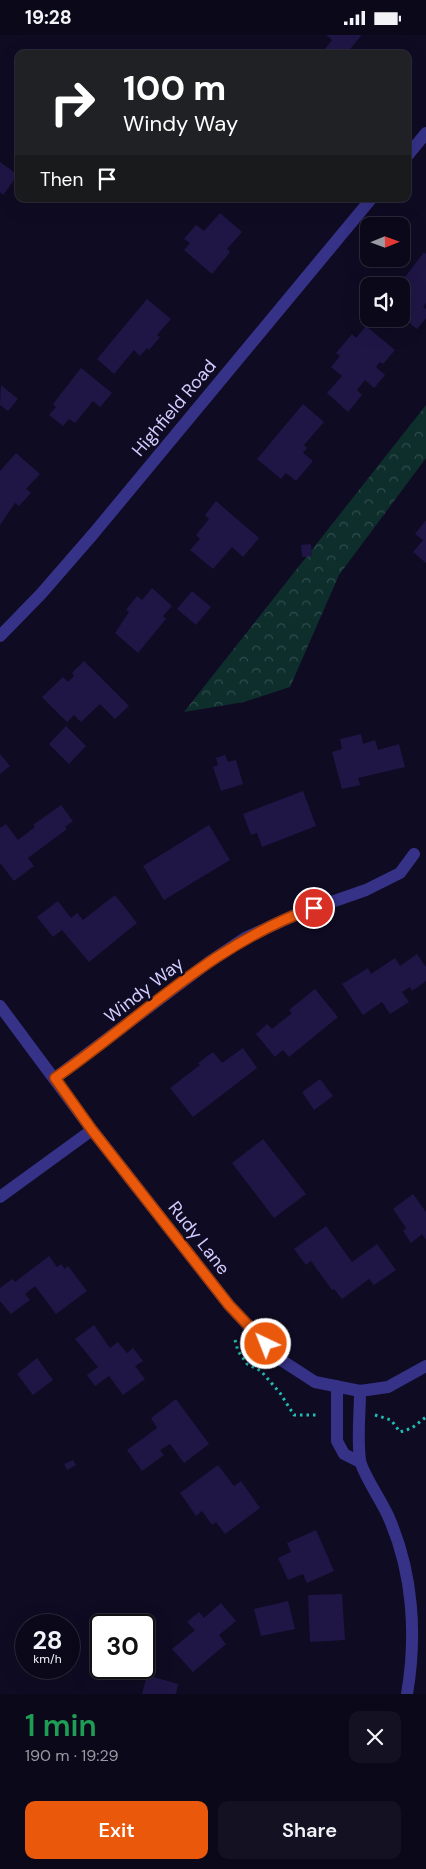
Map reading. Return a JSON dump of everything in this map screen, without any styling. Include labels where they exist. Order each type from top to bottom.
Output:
[{"type":"street","points":[[411,151],[426,133]]},
{"type":"street","name":"Highfield Road","points":[[0,636],[41,594],[94,533],[369,202]]},
{"type":"street","name":"Windy Way","points":[[55,1078],[209,962],[245,938],[297,914],[366,890],[400,873],[414,854]]},
{"type":"street","name":"Rudy Lane","points":[[0,1006],[92,1130],[229,1305],[278,1357],[315,1382],[360,1391],[388,1387],[426,1366]]},
{"type":"street","points":[[0,1197],[92,1130]]},
{"type":"street","points":[[337,1387],[337,1441],[344,1454],[360,1462]]},
{"type":"street","points":[[360,1391],[360,1462],[383,1503],[394,1529],[408,1582],[412,1609],[412,1666],[407,1694]]},
{"type":"green space","points":[[426,405],[426,458],[339,575],[290,687],[244,702],[184,712]]},
{"type":"building","points":[[326,35],[361,36],[349,50],[324,50],[332,40]]},
{"type":"building","points":[[0,162],[15,173],[15,179],[3,195],[0,192]]},
{"type":"building","points":[[220,213],[242,232],[227,249],[230,252],[212,274],[184,250],[190,243],[184,239],[196,225],[204,231]]},
{"type":"building","points":[[424,252],[426,254],[426,303],[423,307],[426,309],[426,318],[417,329],[410,323],[410,277],[405,277]]},
{"type":"building","points":[[147,299],[171,319],[157,335],[160,337],[149,350],[147,348],[140,356],[134,350],[114,374],[97,359]]},
{"type":"building","points":[[367,327],[395,350],[383,364],[380,362],[376,367],[385,375],[374,388],[365,380],[357,390],[362,395],[348,412],[327,393],[342,376],[331,367],[340,356],[336,353],[352,334],[356,338]]},
{"type":"building","points":[[81,368],[112,393],[100,407],[93,401],[75,423],[69,419],[63,426],[49,415],[56,407],[53,404]]},
{"type":"building","points":[[1,385],[18,399],[8,411],[0,405]]},
{"type":"building","points":[[303,404],[324,422],[304,445],[307,448],[303,453],[313,461],[296,481],[286,473],[281,479],[257,459]]},
{"type":"building","points":[[16,453],[40,474],[26,489],[31,493],[19,506],[15,503],[0,525],[0,471]]},
{"type":"building","points":[[216,501],[259,538],[243,557],[232,547],[213,569],[190,550],[200,539],[196,535],[209,519],[205,515]]},
{"type":"building","points":[[426,520],[426,563],[413,552],[423,540],[415,534]]},
{"type":"building","points":[[311,544],[312,556],[302,557],[301,545]]},
{"type":"building","points":[[152,588],[172,606],[163,616],[166,619],[138,653],[115,633],[129,612],[126,610],[137,596],[142,600]]},
{"type":"building","points":[[192,591],[211,607],[196,625],[177,609]]},
{"type":"building","points":[[84,661],[129,706],[115,719],[100,704],[81,722],[74,715],[67,722],[42,697],[63,677],[68,682],[74,676],[72,673]]},
{"type":"building","points":[[66,726],[86,746],[69,764],[49,744]]},
{"type":"building","points":[[361,734],[363,744],[375,740],[378,750],[399,744],[405,767],[358,778],[360,785],[342,789],[332,752],[342,749],[340,739]]},
{"type":"building","points":[[0,754],[10,766],[0,774]]},
{"type":"building","points":[[225,755],[228,762],[236,760],[243,784],[221,791],[213,767],[218,765],[216,758]]},
{"type":"building","points":[[303,791],[316,826],[262,847],[257,833],[251,835],[243,814]]},
{"type":"building","points":[[61,805],[73,821],[65,827],[67,829],[28,858],[34,866],[14,881],[0,863],[0,828],[6,824],[18,840],[35,827],[33,825]]},
{"type":"building","points":[[209,825],[230,860],[164,900],[143,866]]},
{"type":"building","points":[[115,895],[137,923],[89,962],[62,930],[53,937],[37,917],[58,901],[71,918],[77,913],[83,920]]},
{"type":"building","points":[[417,954],[426,967],[426,981],[412,991],[410,987],[402,992],[409,1002],[390,1014],[382,1002],[363,1015],[342,984],[368,968],[371,974],[395,958],[400,966]]},
{"type":"building","points":[[315,989],[338,1017],[289,1057],[283,1050],[275,1057],[256,1034],[267,1024],[272,1029],[292,1013],[289,1010]]},
{"type":"building","points":[[243,1048],[257,1068],[193,1117],[170,1088],[200,1065],[198,1063],[213,1052],[222,1063]]},
{"type":"building","points":[[320,1079],[333,1096],[314,1110],[302,1092]]},
{"type":"building","points":[[263,1139],[306,1194],[274,1218],[232,1163]]},
{"type":"building","points":[[413,1194],[426,1212],[426,1240],[422,1234],[411,1243],[403,1231],[406,1228],[393,1209]]},
{"type":"building","points":[[326,1226],[352,1262],[377,1244],[396,1270],[374,1285],[369,1279],[342,1299],[334,1289],[332,1290],[311,1261],[306,1265],[294,1249]]},
{"type":"building","points":[[49,1256],[57,1267],[61,1264],[65,1269],[68,1266],[87,1291],[56,1314],[35,1286],[25,1294],[30,1300],[11,1314],[0,1301],[0,1288],[12,1279],[15,1282]]},
{"type":"building","points":[[94,1325],[110,1348],[118,1342],[127,1353],[133,1348],[143,1361],[135,1366],[145,1379],[123,1395],[109,1376],[95,1386],[87,1375],[98,1367],[75,1339]]},
{"type":"building","points":[[37,1358],[53,1380],[33,1395],[17,1374]]},
{"type":"building","points":[[176,1399],[209,1444],[184,1463],[170,1444],[160,1450],[164,1455],[142,1471],[127,1450],[157,1428],[151,1418]]},
{"type":"building","points":[[73,1460],[76,1465],[67,1470],[64,1464]]},
{"type":"building","points":[[218,1465],[234,1486],[241,1481],[260,1508],[225,1534],[216,1522],[212,1525],[202,1511],[196,1516],[180,1493]]},
{"type":"building","points":[[316,1530],[334,1571],[307,1583],[303,1574],[288,1580],[278,1558],[291,1552],[287,1543]]},
{"type":"building","points":[[342,1594],[345,1640],[310,1642],[308,1595]]},
{"type":"building","points":[[288,1601],[295,1629],[261,1636],[254,1609]]},
{"type":"building","points":[[221,1603],[236,1621],[219,1635],[226,1644],[193,1672],[172,1649],[195,1630],[187,1622],[199,1612],[204,1618]]},
{"type":"building","points":[[155,1677],[178,1684],[176,1694],[142,1694],[146,1679],[155,1679]]},
{"type":"route","points":[[266,1344],[229,1305],[92,1130],[55,1078],[209,962],[245,938],[314,908]]}]
